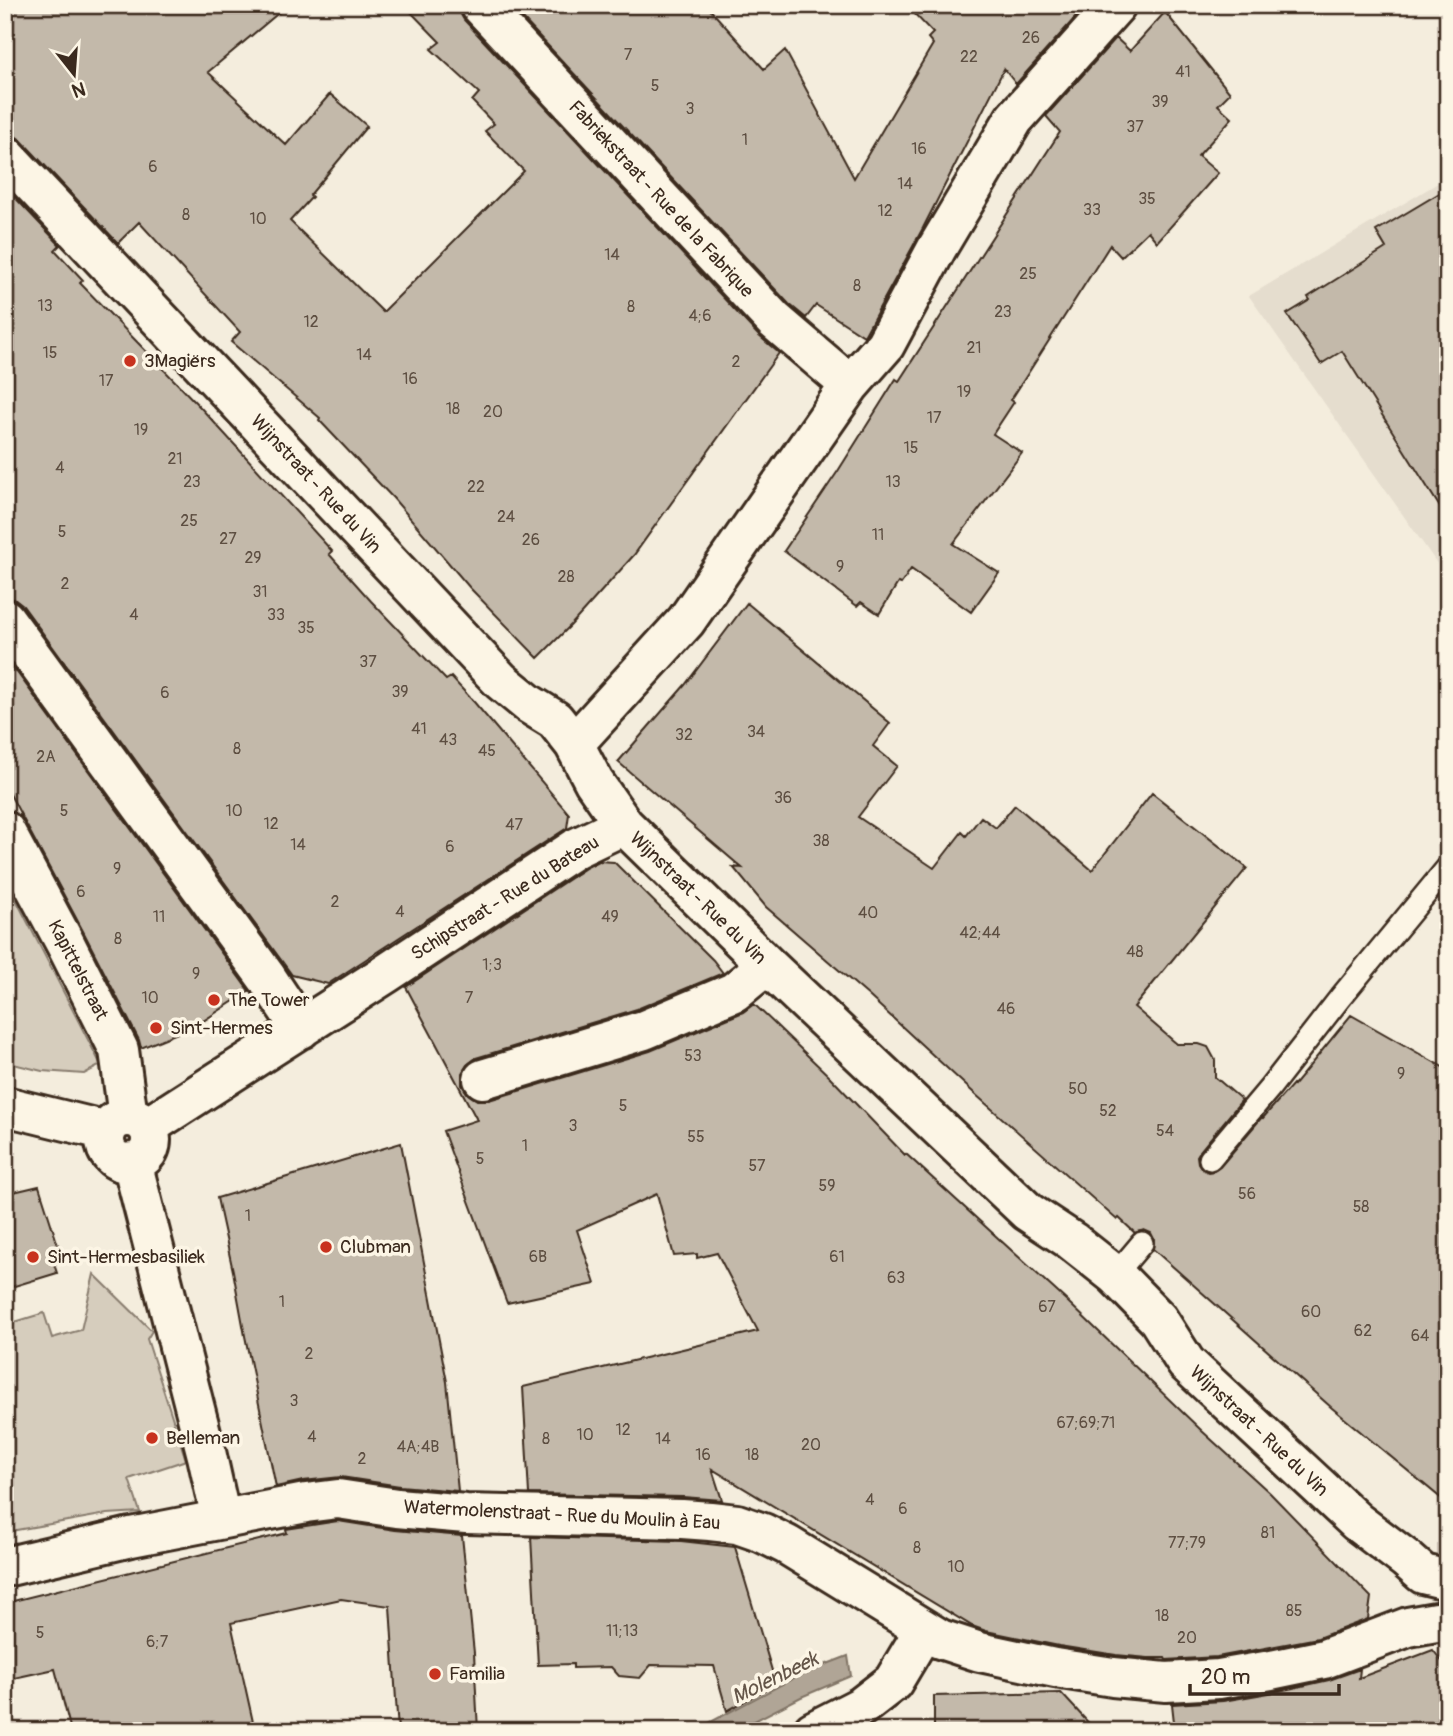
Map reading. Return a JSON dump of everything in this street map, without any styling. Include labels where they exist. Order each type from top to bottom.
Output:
[{"type":"street","name":"Fabriekstraat - Rue de la Fabrique","points":[[480,5],[774,320],[850,385]]},
{"type":"street","points":[[575,744],[686,621],[850,385],[885,345],[937,248],[1014,119],[1116,5]]},
{"type":"street","name":"Wijnstraat - Rue du Vin","points":[[5,155],[501,681],[529,704],[555,720],[575,744],[594,782],[624,825],[767,965],[1028,1212],[1072,1241],[1115,1275],[1158,1319],[1186,1363],[1357,1522],[1423,1574],[1448,1580]]},
{"type":"street","points":[[5,619],[267,978],[301,1029]]},
{"type":"street","name":"Schipstraat - Rue du Bateau","points":[[127,1125],[301,1029],[576,848],[624,825]]},
{"type":"street","name":"Kapittelstraat","points":[[5,831],[118,1050],[127,1125],[105,1140],[109,1153],[119,1161],[132,1162],[208,1456],[221,1519]]},
{"type":"street","points":[[482,1079],[644,1030],[734,992],[767,965]]},
{"type":"street","points":[[5,1106],[127,1125]]},
{"type":"street","name":"Watermolenstraat - Rue du Moulin à Eau","points":[[5,1567],[131,1537],[338,1499],[466,1514],[682,1519],[737,1524],[764,1533],[813,1560],[940,1639],[1044,1666],[1114,1677],[1166,1682],[1219,1679],[1271,1671],[1324,1659],[1408,1627],[1436,1622],[1448,1623]]},
{"type":"street","points":[[813,1731],[862,1706],[893,1682],[924,1630]]},
{"type":"lane","points":[[1210,1159],[1448,867]]},
{"type":"lane","points":[[1115,1275],[1142,1243]]},
{"type":"shaded area","points":[[1448,177],[1448,579],[1249,296]]},
{"type":"shaded area","points":[[5,878],[101,1065],[84,1074],[42,1071],[5,1062]]},
{"type":"shaded area","points":[[94,1274],[152,1331],[147,1339],[186,1460],[129,1479],[140,1512],[107,1514],[5,1532],[5,1325],[44,1313],[52,1338],[81,1330]]},
{"type":"shaded area","points":[[848,1656],[851,1676],[801,1697],[735,1731],[694,1731],[801,1674]]},
{"type":"building","points":[[5,5],[288,5],[208,72],[286,145],[330,94],[367,126],[290,221],[383,312],[524,171],[485,131],[494,124],[472,101],[479,93],[431,49],[440,42],[404,5],[459,5],[464,20],[758,335],[779,353],[634,555],[538,658],[470,588],[320,418],[231,342],[240,332],[139,222],[118,243],[21,140],[12,134],[5,134]]},
{"type":"building","points":[[510,5],[706,5],[764,69],[785,50],[854,178],[933,44],[928,38],[933,33],[906,5],[1079,5],[1083,9],[1016,84],[1004,69],[864,336],[816,305],[806,318],[789,304]]},
{"type":"building","points":[[1165,12],[1230,93],[1218,105],[1232,118],[1198,156],[1218,173],[1157,242],[1148,231],[1121,257],[1110,245],[1011,400],[1014,402],[993,434],[1022,453],[953,544],[999,573],[971,612],[911,569],[901,584],[898,583],[879,614],[861,602],[857,606],[784,551],[896,379],[899,381],[1060,132],[1046,116],[1116,38],[1130,51]]},
{"type":"building","points":[[5,187],[60,245],[55,250],[83,280],[80,283],[200,407],[332,551],[329,554],[371,601],[446,680],[451,677],[569,814],[567,828],[328,984],[292,975],[23,606],[14,599],[5,598]]},
{"type":"building","points":[[1448,188],[1448,520],[1342,351],[1321,364],[1287,314],[1310,300],[1308,297],[1386,248],[1376,231]]},
{"type":"building","points":[[747,603],[890,723],[873,746],[897,766],[858,817],[934,868],[962,832],[966,836],[981,817],[996,828],[1015,805],[1092,870],[1152,793],[1247,868],[1134,1007],[1177,1044],[1199,1044],[1208,1047],[1215,1060],[1215,1077],[1242,1100],[1197,1156],[1202,1169],[1208,1172],[1220,1167],[1262,1117],[1294,1085],[1351,1015],[1448,1070],[1448,1504],[1332,1408],[1153,1249],[1154,1239],[1151,1233],[1144,1230],[1135,1233],[1119,1218],[1117,1220],[975,1094],[870,997],[766,907],[733,867],[742,868],[618,762],[685,685]]},
{"type":"building","points":[[5,656],[249,991],[197,1025],[141,1048],[84,933],[5,785]]},
{"type":"building","points":[[599,861],[614,862],[723,973],[637,1009],[476,1058],[462,1073],[462,1085],[468,1094],[477,1100],[489,1100],[650,1051],[743,1012],[754,1004],[831,1078],[905,1155],[1068,1302],[1270,1493],[1371,1597],[1368,1619],[1318,1638],[1217,1657],[1166,1660],[1116,1655],[1059,1646],[972,1626],[712,1469],[722,1500],[529,1494],[523,1387],[758,1331],[717,1253],[697,1258],[697,1254],[674,1256],[657,1194],[577,1230],[595,1284],[507,1303],[443,1131],[477,1120],[406,987]]},
{"type":"building","points":[[401,1143],[447,1382],[458,1491],[341,1477],[276,1487],[217,1198]]},
{"type":"building","name":"Sint-Hermesbasiliek","points":[[39,1186],[63,1261],[54,1264],[57,1273],[5,1289],[5,1194]]},
{"type":"building","points":[[338,1521],[462,1536],[474,1653],[478,1731],[398,1731],[390,1606],[341,1599],[231,1623],[255,1731],[71,1731],[55,1669],[5,1680],[5,1603],[287,1533],[286,1529]]},
{"type":"building","points":[[531,1537],[681,1541],[735,1547],[776,1684],[727,1711],[714,1666],[651,1665],[640,1678],[619,1676],[611,1667],[538,1665]]},
{"type":"building","points":[[1433,1650],[1448,1669],[1448,1731],[1175,1731],[1172,1704],[1223,1701],[1275,1692],[1329,1680],[1360,1669],[1359,1678]]},
{"type":"building","points":[[1061,1693],[1096,1731],[934,1731],[934,1696]]},
{"type":"place","name":"3Magiërs","points":[[130,361]]},
{"type":"place","name":"The Tower","points":[[214,1000]]},
{"type":"place","name":"Sint-Hermes","points":[[156,1028]]},
{"type":"place","name":"Clubman","points":[[326,1247]]},
{"type":"place","name":"Sint-Hermesbasiliek","points":[[33,1257]]},
{"type":"place","name":"Belleman","points":[[152,1438]]},
{"type":"place","name":"Familia","points":[[435,1674]]},
{"type":"water label","name":"Molenbeek","points":[[775,1678]]}]
